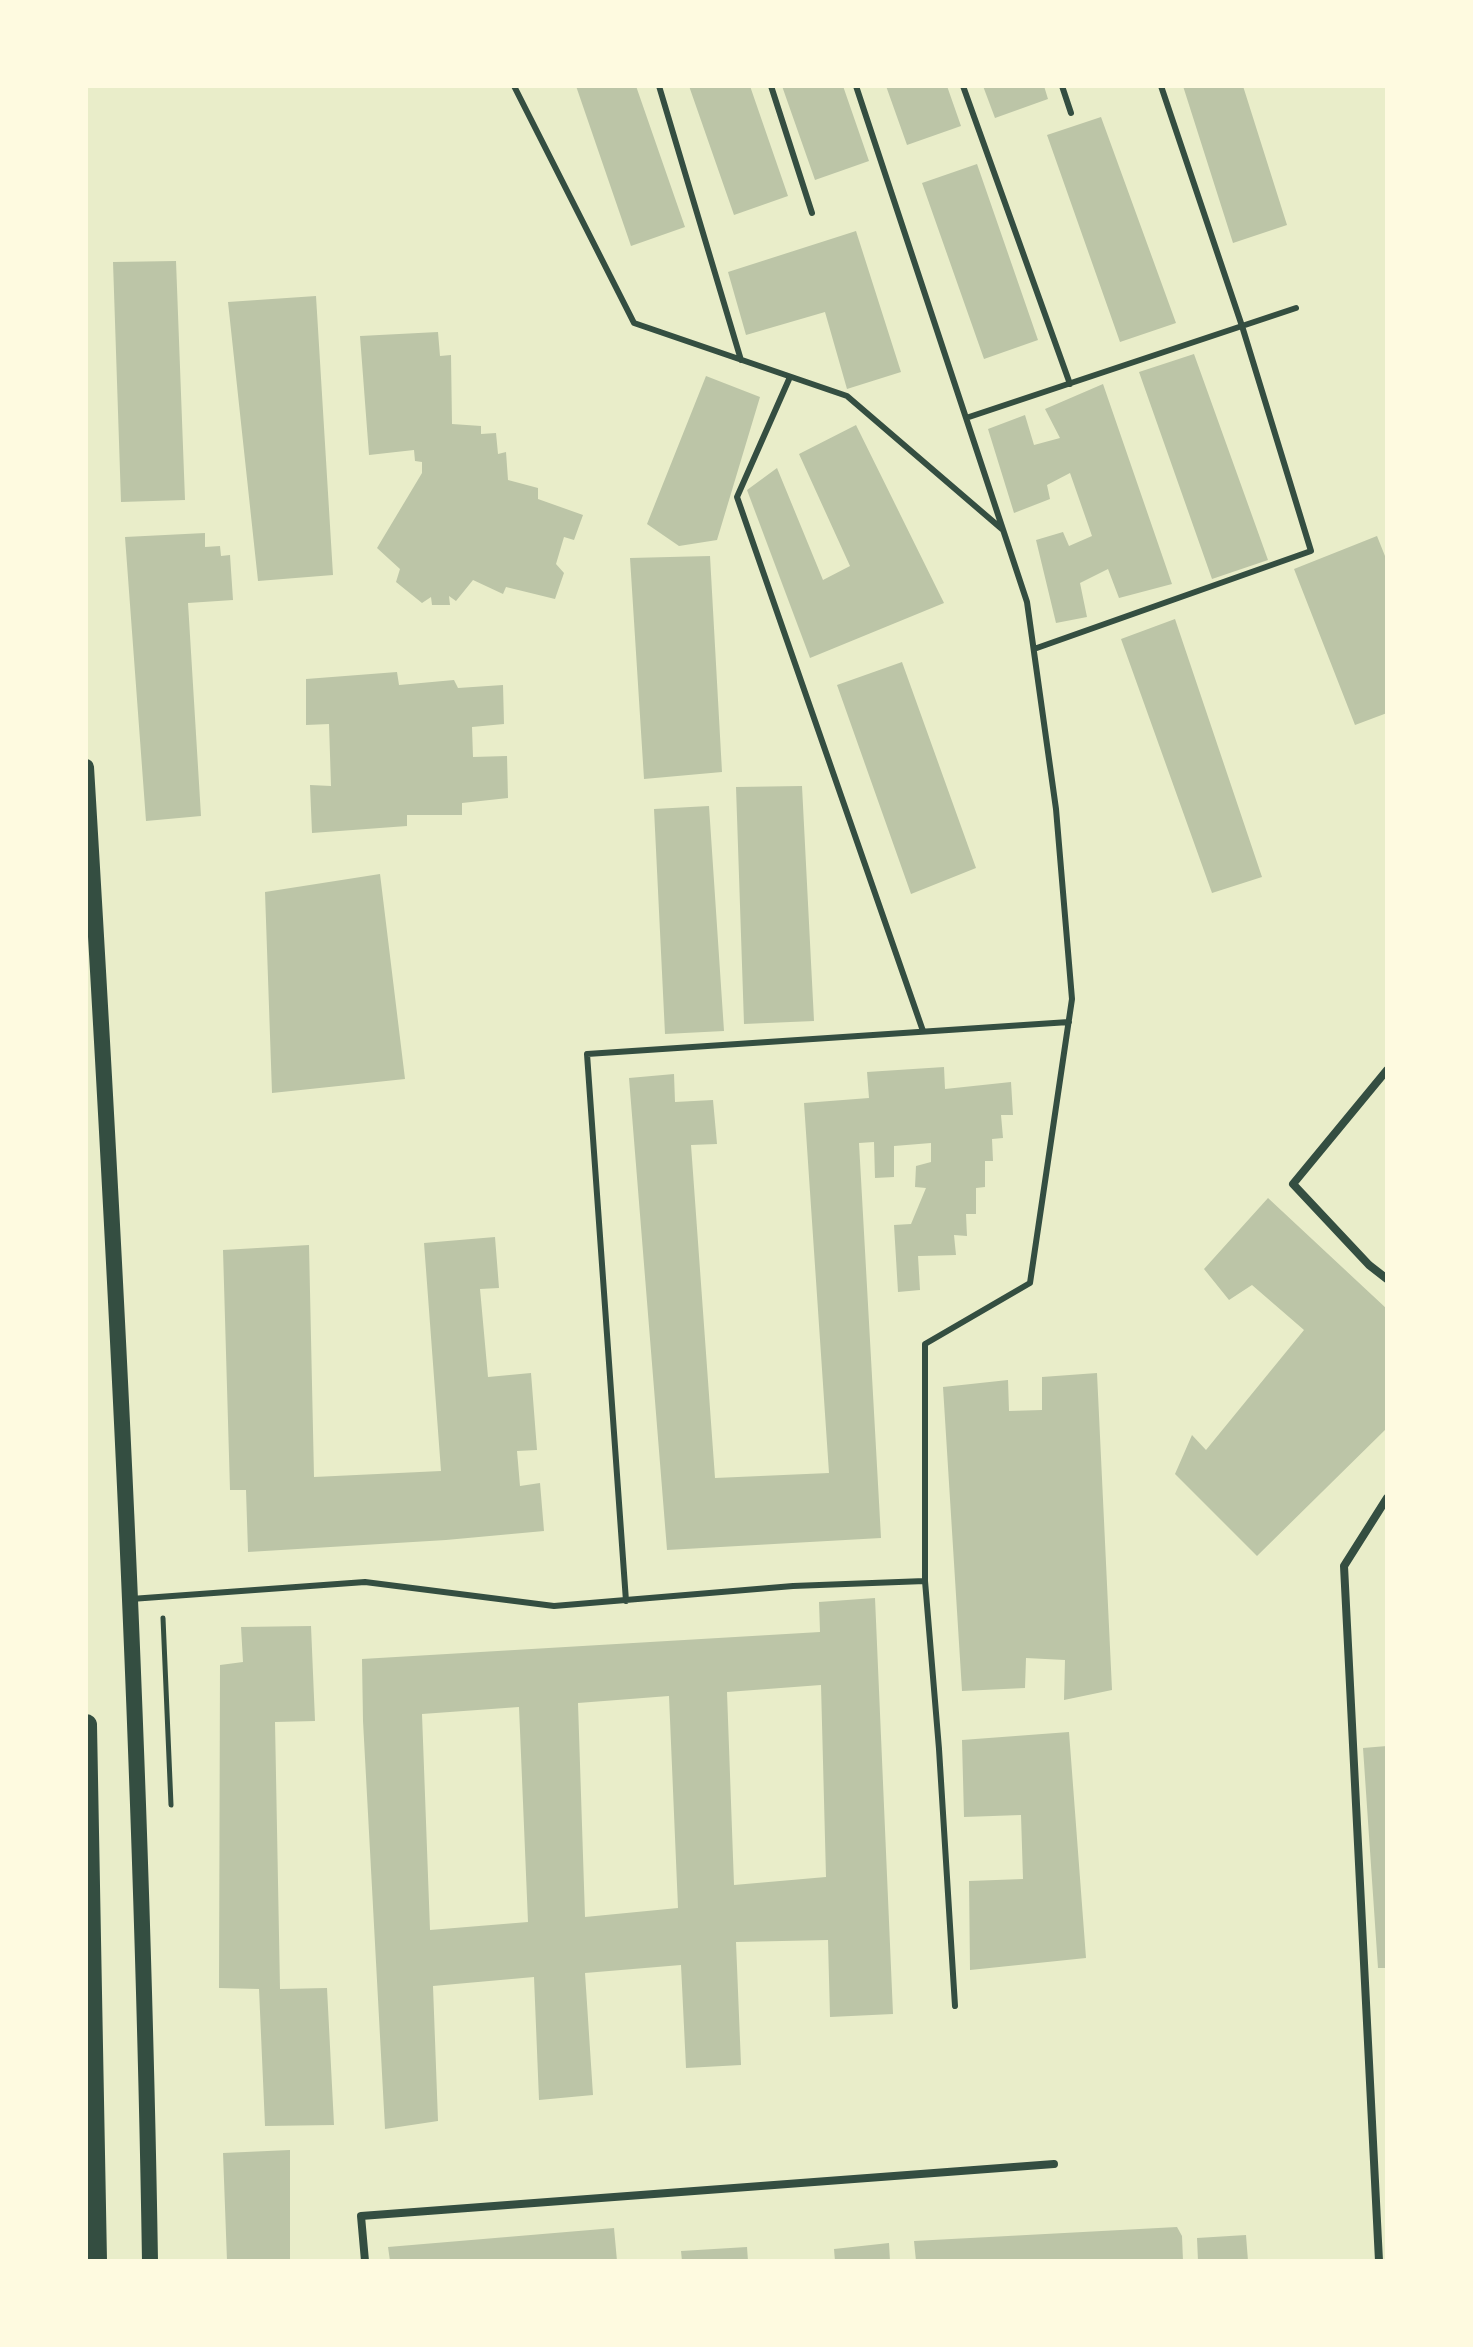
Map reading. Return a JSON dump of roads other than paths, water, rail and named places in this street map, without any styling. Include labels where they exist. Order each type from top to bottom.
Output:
[{"type":"highway","points":[[86,1725],[96,2261]]},
{"type":"main road","points":[[86,767],[131,1599],[144,1931],[150,2261]]},
{"type":"street","points":[[1387,1070],[1293,1184],[1369,1265],[1387,1279]]},
{"type":"street","points":[[1379,2261],[1344,1566],[1387,1498]]},
{"type":"street","points":[[365,2261],[361,2216],[1054,2164]]},
{"type":"lane","points":[[514,86],[634,323],[847,396],[1004,530]]},
{"type":"lane","points":[[659,86],[741,360]]},
{"type":"lane","points":[[771,86],[812,213]]},
{"type":"lane","points":[[856,86],[1027,602],[1056,809],[1072,999],[1030,1283],[925,1344],[925,1581],[955,2006]]},
{"type":"lane","points":[[963,86],[1070,384]]},
{"type":"lane","points":[[1062,86],[1071,113]]},
{"type":"lane","points":[[1034,649],[1311,551],[1242,326],[1161,86]]},
{"type":"lane","points":[[966,418],[1296,308]]},
{"type":"lane","points":[[790,377],[737,497],[923,1031]]},
{"type":"lane","points":[[626,1601],[587,1054],[1069,1022]]},
{"type":"lane","points":[[131,1599],[365,1582],[554,1606],[793,1586],[925,1581]]}]
